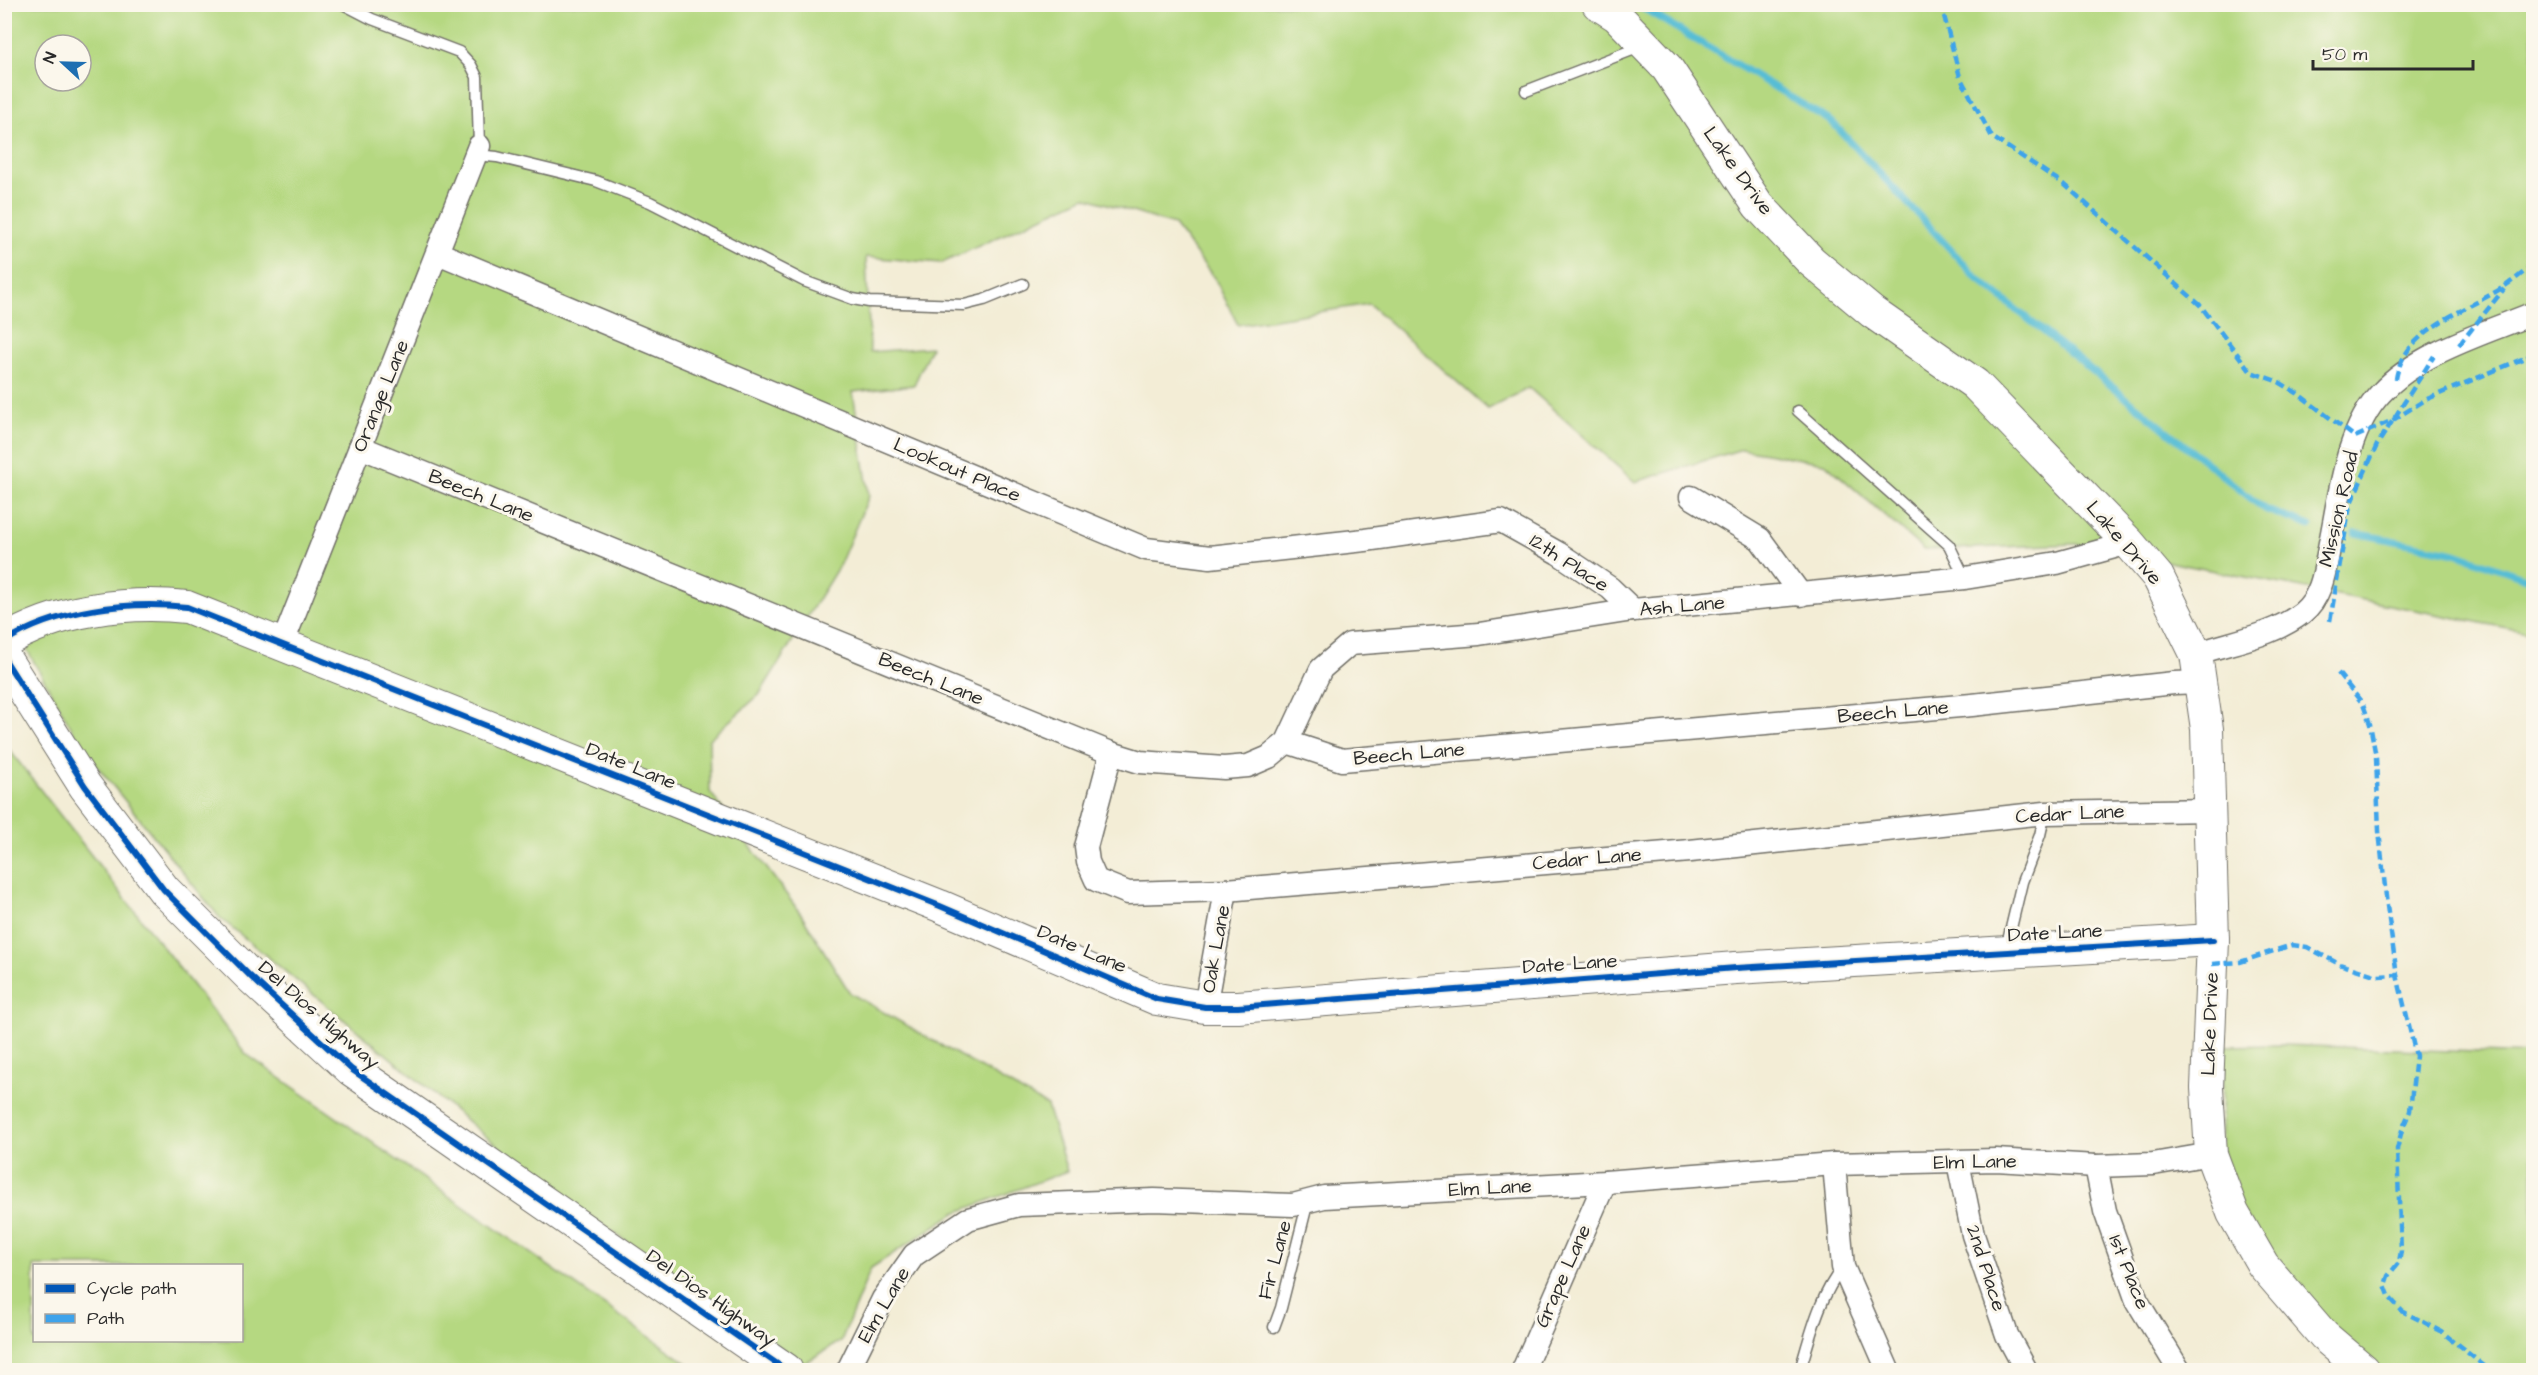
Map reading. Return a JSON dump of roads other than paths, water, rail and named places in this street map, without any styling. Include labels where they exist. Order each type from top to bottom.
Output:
[{"type":"main road","name":"Del Dios Highway","points":[[4,658],[85,786],[164,890],[250,976],[343,1061],[786,1371]]},
{"type":"street","name":"Lake Drive","points":[[1598,4],[1617,16],[1667,68],[1758,205],[1811,261],[1872,312],[1975,384],[2130,543],[2158,577],[2198,668],[2207,729],[2213,940],[2207,1088],[2211,1154],[2233,1214],[2264,1265],[2324,1336],[2357,1368]]},
{"type":"street","name":"Orange Lane","points":[[282,645],[478,150]]},
{"type":"street","name":"Lookout Place","points":[[438,253],[1146,549],[1210,557],[1365,540],[1501,521]]},
{"type":"street","name":"Mission Road","points":[[2198,668],[2287,622],[2302,613],[2313,602],[2322,582],[2347,460],[2367,411],[2380,394],[2396,379],[2424,361],[2534,313]]},
{"type":"street","name":"Beech Lane","points":[[360,447],[1111,753],[1140,762],[1224,768],[1248,766],[1269,757],[1287,742],[1342,759],[1972,705],[2174,682],[2198,668]]},
{"type":"street","points":[[1691,497],[1760,539],[1801,595]]},
{"type":"street","name":"12th Place","points":[[1501,521],[1558,553],[1610,588],[1633,610]]},
{"type":"street","name":"Ash Lane","points":[[1287,742],[1321,669],[1350,644],[1479,634],[1633,610],[1965,578],[2058,564],[2130,543]]},
{"type":"street","name":"Date Lane","points":[[4,642],[24,630],[87,611],[154,604],[187,607],[940,906],[1157,999],[1205,1007],[1736,968],[2213,940]]},
{"type":"street","name":"Cedar Lane","points":[[1111,753],[1086,847],[1088,862],[1096,880],[1128,893],[1226,890],[1690,850],[2045,813],[2211,810]]},
{"type":"street","name":"Oak Lane","points":[[1205,1007],[1226,890]]},
{"type":"street","name":"Elm Lane","points":[[848,1371],[883,1299],[914,1255],[968,1219],[1019,1205],[1154,1200],[1293,1205],[1324,1197],[1605,1182],[1834,1164],[1996,1160],[2096,1166],[2153,1164],[2211,1154]]},
{"type":"street","name":"2nd Place","points":[[1958,1162],[1973,1234],[2007,1335],[2026,1371]]},
{"type":"street","points":[[1834,1164],[1843,1267],[1888,1371]]},
{"type":"street","name":"1st Place","points":[[2096,1166],[2105,1211],[2137,1301],[2179,1371]]},
{"type":"street","name":"Grape Lane","points":[[1523,1371],[1605,1182]]},
{"type":"lane","points":[[343,4],[372,19],[459,52],[471,65],[477,77],[478,150],[596,181],[650,202],[804,281],[853,299],[869,302],[964,305],[984,300],[1023,284]]},
{"type":"lane","points":[[1526,92],[1646,45]]},
{"type":"lane","points":[[1798,411],[1949,544],[1965,578]]},
{"type":"lane","points":[[2005,952],[2022,882],[2040,835],[2045,813]]},
{"type":"lane","name":"Fir Lane","points":[[1274,1327],[1281,1308],[1308,1201]]},
{"type":"lane","points":[[1800,1371],[1821,1303],[1829,1284],[1843,1267]]},
{"type":"waterway","points":[[1636,4],[1832,122],[1977,278],[2264,509],[2310,526]]},
{"type":"waterway","points":[[2355,533],[2456,553],[2534,581]]}]
